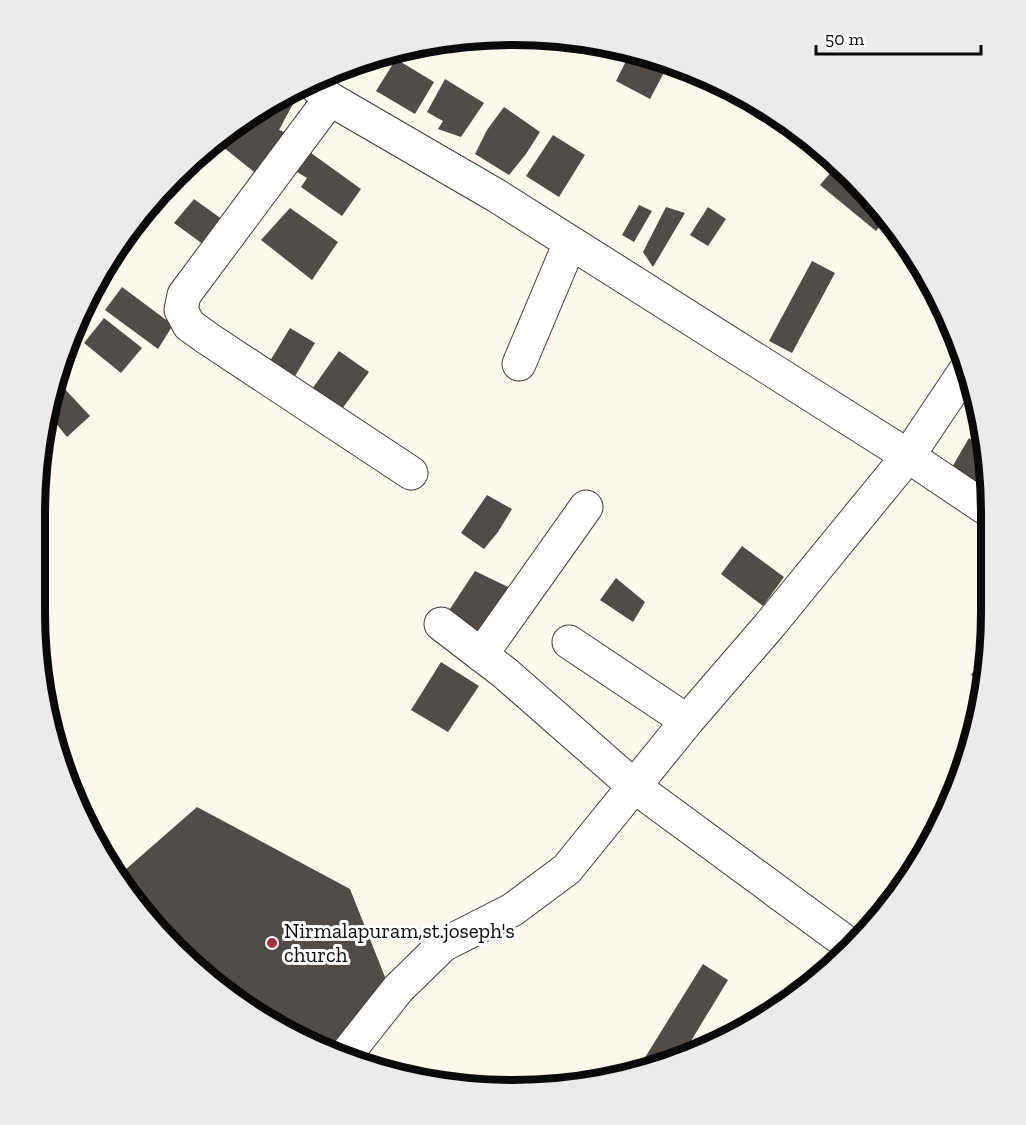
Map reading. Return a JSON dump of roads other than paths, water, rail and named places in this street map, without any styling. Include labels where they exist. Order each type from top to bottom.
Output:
[{"type":"street","points":[[411,473],[207,338],[189,325],[181,310],[184,295],[320,90],[497,196],[908,456],[981,505]]},
{"type":"street","points":[[519,364],[570,243]]},
{"type":"street","points":[[350,1050],[398,989],[443,945],[512,910],[567,869],[908,456],[961,378]]},
{"type":"street","points":[[481,655],[586,507]]},
{"type":"street","points":[[441,624],[505,673],[635,787],[843,940]]},
{"type":"street","points":[[569,642],[687,721]]},
{"type":"place","name":"Nirmalapuram,st.joseph's church","points":[[272,943]]}]
